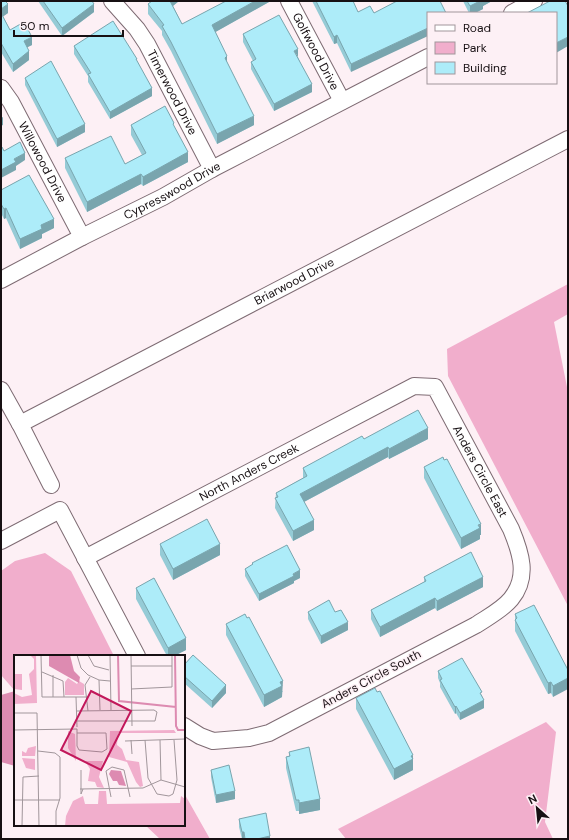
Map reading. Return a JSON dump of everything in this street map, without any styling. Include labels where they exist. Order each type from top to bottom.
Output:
[{"type":"street","name":"Timerwood Drive","points":[[112,1],[137,29],[147,44],[212,169]]},
{"type":"street","name":"Golfwood Drive","points":[[289,1],[342,101]]},
{"type":"street","points":[[514,12],[534,1]]},
{"type":"street","name":"Cypresswood Drive","points":[[1,280],[82,237],[163,197],[212,169],[427,57]]},
{"type":"street","name":"Willowood Drive","points":[[1,88],[11,102],[82,237]]},
{"type":"street","name":"Briarwood Drive","points":[[20,424],[568,139]]},
{"type":"street","name":"North Anders Creek","points":[[85,558],[414,386]]},
{"type":"street","name":"Anders Circle East","points":[[414,386],[435,387],[511,529],[520,550],[522,563],[521,577]]},
{"type":"street","points":[[1,390],[51,485]]},
{"type":"street","points":[[1,541],[60,510],[136,655]]},
{"type":"street","name":"Anders Circle South","points":[[185,727],[200,736],[213,741],[249,738],[269,733],[476,625],[499,610],[511,599],[517,589],[521,577]]},
{"type":"green space","points":[[568,284],[568,314],[554,322],[568,392],[568,606],[448,376],[447,349]]},
{"type":"green space","points":[[45,553],[71,571],[113,655],[14,655],[14,690],[1,675],[1,571],[15,561]]},
{"type":"green space","points":[[546,722],[556,732],[545,822],[553,839],[346,839],[338,829]]},
{"type":"green space","points":[[185,795],[210,839],[160,839],[146,826],[185,826]]},
{"type":"shaded area","points":[[14,691],[14,766],[1,762],[1,695]]},
{"type":"building","points":[[1,1],[5,1],[8,4],[1,9]]},
{"type":"building","points":[[43,1],[92,1],[94,4],[62,28]]},
{"type":"building","points":[[152,1],[170,1],[182,24],[226,1],[255,1],[212,25],[227,56],[225,58],[254,116],[217,134],[162,26],[164,25],[148,4]]},
{"type":"building","points":[[316,1],[353,1],[358,12],[370,6],[374,13],[397,1],[440,1],[446,12],[427,12],[427,28],[351,64],[337,35],[334,37]]},
{"type":"building","points":[[467,1],[480,1],[470,6]]},
{"type":"building","points":[[550,1],[565,1],[568,6],[568,37],[557,42],[557,12],[529,12]]},
{"type":"building","points":[[1,13],[10,30],[24,22],[32,37],[24,41],[29,51],[13,64],[1,43]]},
{"type":"building","points":[[279,15],[298,49],[294,51],[312,84],[274,104],[251,62],[256,59],[243,34]]},
{"type":"building","points":[[113,21],[137,59],[152,88],[110,112],[88,74],[91,73],[74,46]]},
{"type":"building","points":[[51,61],[85,124],[57,139],[25,78]]},
{"type":"building","points":[[165,106],[188,152],[143,177],[141,174],[87,202],[65,158],[111,136],[125,164],[146,153],[131,125]]},
{"type":"building","points":[[20,142],[25,153],[14,159],[16,162],[1,170],[1,147],[4,151]]},
{"type":"building","points":[[29,175],[54,219],[41,225],[42,229],[20,239],[6,208],[4,209],[1,204],[1,190]]},
{"type":"building","points":[[418,410],[428,428],[389,449],[388,447],[300,494],[314,520],[293,531],[275,498],[278,497],[276,493],[307,476],[303,468],[362,436],[364,439]]},
{"type":"building","points":[[443,457],[444,460],[447,459],[481,524],[478,525],[480,528],[461,538],[424,467]]},
{"type":"building","points":[[207,519],[220,544],[173,569],[160,544]]},
{"type":"building","points":[[287,545],[300,570],[293,574],[294,576],[259,594],[245,569],[253,564],[252,563]]},
{"type":"building","points":[[471,552],[483,577],[437,601],[435,598],[380,627],[371,610],[426,581],[424,577]]},
{"type":"building","points":[[154,578],[186,638],[168,648],[136,588]]},
{"type":"building","points":[[329,600],[335,612],[341,610],[348,622],[321,636],[308,612]]},
{"type":"building","points":[[534,605],[568,670],[568,678],[553,686],[551,682],[548,683],[515,620],[517,618],[515,614]]},
{"type":"building","points":[[245,614],[247,618],[249,617],[283,681],[280,682],[282,686],[264,695],[226,624]]},
{"type":"building","points":[[193,655],[226,685],[212,701],[185,677],[185,664]]},
{"type":"building","points":[[462,658],[482,692],[480,693],[484,700],[460,713],[440,680],[442,679],[438,671]]},
{"type":"building","points":[[375,688],[377,692],[380,691],[413,755],[411,756],[413,759],[394,769],[356,698]]},
{"type":"building","points":[[309,747],[320,799],[299,803],[299,800],[296,800],[286,757],[290,756],[289,752]]},
{"type":"building","points":[[229,765],[235,791],[216,795],[211,770]]},
{"type":"building","points":[[266,813],[270,836],[257,839],[245,839],[239,819]]}]
